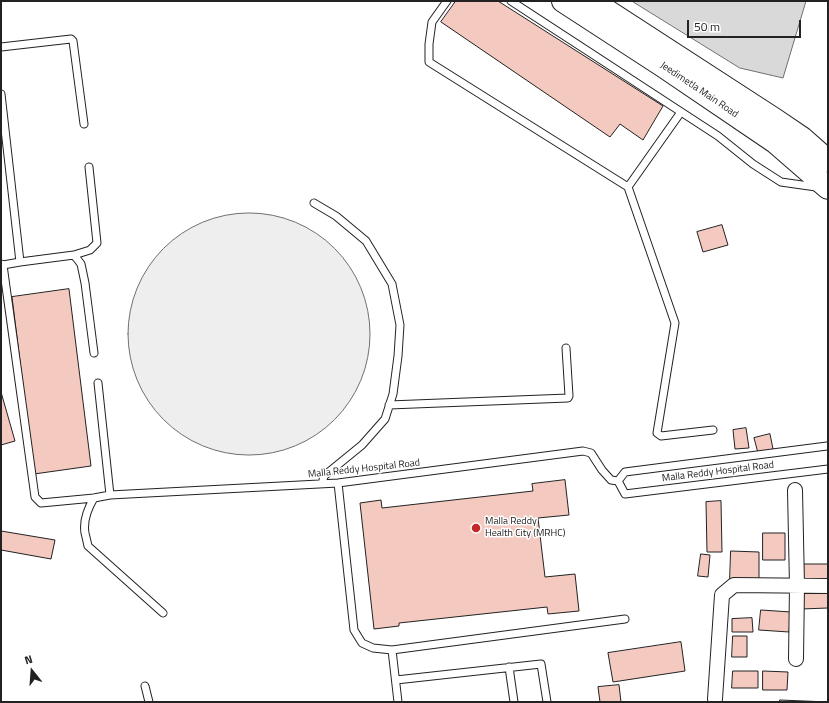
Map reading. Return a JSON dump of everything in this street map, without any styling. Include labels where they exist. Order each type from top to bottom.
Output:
[{"type":"main road","name":"Jeedimetla Main Road","points":[[563,1],[663,66],[775,142],[828,188]]},
{"type":"main road","name":"Jeedimetla Main Road","points":[[592,1],[774,119],[802,138],[828,161]]},
{"type":"street","points":[[796,490],[796,660]]},
{"type":"street","points":[[714,699],[722,595],[734,585],[828,586]]},
{"type":"lane","points":[[447,1],[432,22],[428,44],[429,62],[628,187],[675,323],[657,433],[661,436],[712,430]]},
{"type":"lane","points":[[511,1],[718,136],[754,164],[781,182],[828,188]]},
{"type":"lane","points":[[1,47],[71,39],[73,41],[84,124]]},
{"type":"lane","points":[[1,94],[20,262]]},
{"type":"lane","points":[[628,187],[681,112]]},
{"type":"lane","points":[[2,265],[74,255],[90,250],[97,243],[89,167]]},
{"type":"lane","points":[[314,203],[336,216],[366,241],[392,284],[400,325],[393,394],[385,419],[362,445],[324,476],[322,484]]},
{"type":"lane","points":[[74,255],[81,264],[85,283],[94,353]]},
{"type":"lane","name":"Malla Reddy Hospital Road","points":[[2,265],[35,497],[41,503],[110,495],[338,483],[583,451],[591,453],[606,476],[611,480],[618,481]]},
{"type":"lane","points":[[389,405],[568,398],[566,348]]},
{"type":"lane","points":[[98,383],[110,495]]},
{"type":"lane","name":"Malla Reddy Hospital Road","points":[[618,481],[625,472],[827,446]]},
{"type":"lane","name":"Malla Reddy Hospital Road","points":[[618,481],[625,494],[828,470]]},
{"type":"lane","points":[[338,483],[354,630],[362,643],[373,648],[392,650],[625,619]]},
{"type":"lane","points":[[94,498],[89,506],[85,522],[85,532],[88,546],[163,613]]},
{"type":"lane","points":[[392,650],[398,702]]},
{"type":"lane","points":[[396,680],[541,664],[547,702]]},
{"type":"lane","points":[[509,667],[514,702]]},
{"type":"lane","points":[[146,686],[149,702]]},
{"type":"shaded area","points":[[632,1],[806,1],[783,78],[740,68]]},
{"type":"shaded area","points":[[249,213],[273,215],[295,222],[316,233],[335,248],[350,267],[361,288],[368,310],[370,334],[368,358],[361,380],[350,401],[335,420],[316,435],[295,446],[273,453],[249,455],[225,453],[203,446],[182,435],[163,420],[148,401],[137,380],[130,358],[128,334],[130,310],[137,288],[148,267],[163,248],[182,233],[203,222],[225,215]]},
{"type":"building","points":[[456,1],[498,1],[663,106],[643,140],[620,124],[610,137],[441,22]]},
{"type":"building","points":[[722,225],[728,245],[703,252],[697,232]]},
{"type":"building","points":[[69,289],[91,466],[34,474],[12,297]]},
{"type":"building","points":[[1,392],[15,441],[1,445]]},
{"type":"building","points":[[746,428],[749,448],[735,449],[733,430]]},
{"type":"building","points":[[770,434],[773,449],[758,453],[754,438]]},
{"type":"building","points":[[565,480],[569,515],[538,518],[545,577],[575,574],[579,611],[548,614],[547,607],[399,623],[399,626],[374,629],[360,503],[381,500],[382,508],[533,491],[532,484]]},
{"type":"building","points":[[721,501],[722,552],[707,552],[706,502]]},
{"type":"building","points":[[1,531],[55,540],[51,559],[1,550]]},
{"type":"building","points":[[763,533],[785,533],[785,560],[763,560]]},
{"type":"building","points":[[731,551],[759,552],[759,580],[730,580]]},
{"type":"building","points":[[701,554],[710,555],[708,577],[698,576]]},
{"type":"building","points":[[804,564],[828,564],[828,581],[804,580]]},
{"type":"building","points":[[828,592],[828,608],[801,609],[801,593]]},
{"type":"building","points":[[761,610],[791,612],[789,632],[759,630]]},
{"type":"building","points":[[752,618],[753,632],[732,632],[732,619]]},
{"type":"building","points":[[733,636],[747,636],[747,657],[732,657]]},
{"type":"building","points":[[681,642],[685,671],[613,682],[608,653]]},
{"type":"building","points":[[733,671],[758,671],[758,688],[732,688]]},
{"type":"building","points":[[763,671],[788,672],[787,690],[763,690]]},
{"type":"building","points":[[619,685],[621,702],[600,702],[598,687]]},
{"type":"building","points":[[780,700],[828,702],[780,702]]},
{"type":"place","name":"Malla Reddy Health City (MRHC)","points":[[476,528]]}]
